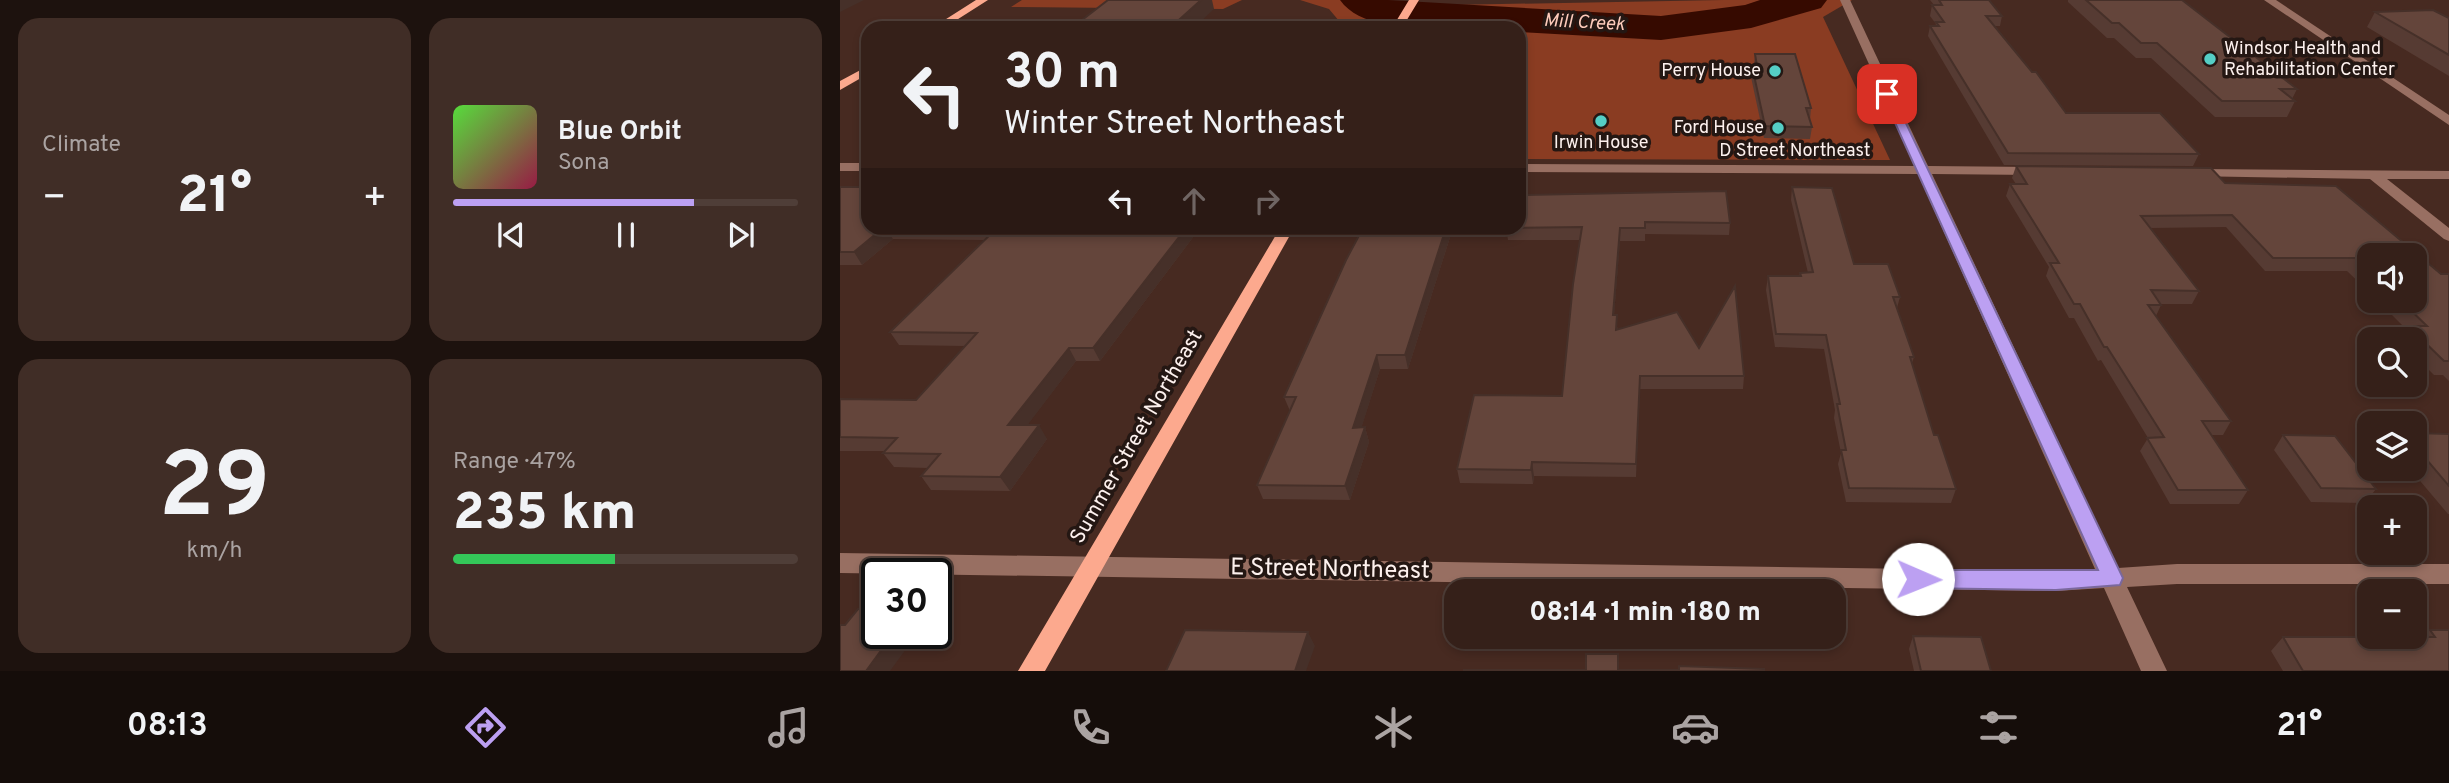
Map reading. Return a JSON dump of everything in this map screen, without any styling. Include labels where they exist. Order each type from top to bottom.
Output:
[{"type":"main road","points":[[948,21],[983,0]]},
{"type":"main road","points":[[1401,21],[1414,0]]},
{"type":"main road","points":[[840,86],[861,73]]},
{"type":"main road","name":"Summer Street Northeast","points":[[1031,671],[1283,235]]},
{"type":"street","points":[[2269,0],[2449,121]]},
{"type":"street","points":[[1846,3],[2154,671]]},
{"type":"street","points":[[840,167],[861,167]]},
{"type":"street","name":"D Street Northeast","points":[[1526,168],[2050,172]]},
{"type":"street","points":[[2184,173],[2449,175]]},
{"type":"street","points":[[2374,174],[2449,236]]},
{"type":"street","name":"E Street Northeast","points":[[840,563],[2056,581],[2177,574],[2449,574]]},
{"type":"shaded area","points":[[1022,0],[1242,0],[1223,9],[1011,7]]},
{"type":"shaded area","points":[[1300,0],[1389,0],[1378,21],[1339,21],[1329,9]]},
{"type":"shaded area","points":[[1852,0],[1823,17],[1890,160],[1526,159],[1526,21],[1441,21],[1450,5]]},
{"type":"building","points":[[1108,0],[1201,0],[1178,21],[1019,21],[1082,20]]},
{"type":"building","points":[[1939,0],[1989,0],[2002,16],[1986,16],[2032,72],[2036,72],[2066,113],[2160,113],[2199,154],[2008,153],[1930,26],[1939,26],[1936,22],[1944,22],[1932,5],[1942,5]]},
{"type":"building","name":"Windsor Health and Rehabilitation Center","points":[[2086,0],[2182,0],[2297,89],[2280,89],[2295,101],[2222,101],[2157,43],[2141,43],[2119,23],[2112,23]]},
{"type":"building","points":[[2433,10],[2449,18],[2449,55],[2375,12]]},
{"type":"building","points":[[1755,54],[1795,54],[1811,108],[1806,108],[1812,127],[1765,126],[1752,66],[1757,66]]},
{"type":"building","points":[[2016,166],[2211,168],[2225,183],[2336,186],[2404,243],[2357,243],[2357,260],[2273,258],[2232,215],[2141,216],[2199,291],[2151,290],[2161,305],[2148,305],[2231,421],[2202,421],[2248,490],[2178,490],[2147,438],[2164,437],[2107,347],[2104,347],[2080,304],[2074,304],[2050,263],[2059,263],[2010,184],[2027,184]]},
{"type":"building","points":[[840,187],[861,187],[861,235],[875,235],[854,252],[840,252]]},
{"type":"building","points":[[1792,187],[1832,188],[1854,264],[1888,264],[1900,297],[1893,297],[1914,357],[1910,357],[1934,435],[1938,435],[1956,489],[1849,488],[1841,450],[1846,450],[1837,404],[1840,404],[1826,335],[1776,334],[1768,276],[1801,276],[1800,273],[1813,272]]},
{"type":"building","points":[[1726,191],[1730,223],[1645,222],[1645,228],[1620,228],[1613,315],[1617,315],[1616,330],[1677,312],[1699,348],[1735,286],[1744,376],[1640,376],[1636,464],[1532,462],[1531,470],[1457,469],[1474,395],[1562,396],[1573,284],[1582,227],[1526,228],[1526,195]]},
{"type":"building","points":[[990,235],[1181,235],[1093,348],[1069,348],[1008,425],[1039,425],[1000,477],[921,476],[940,454],[883,453],[897,438],[840,437],[840,399],[916,400],[977,333],[890,332]]},
{"type":"building","points":[[1359,235],[1444,235],[1405,355],[1377,355],[1353,428],[1365,427],[1345,486],[1257,485],[1296,397],[1284,397]]},
{"type":"building","points":[[2427,262],[2441,274],[2449,274],[2449,361],[2444,361],[2427,344],[2427,327],[2408,326],[2427,326],[2413,313],[2427,313]]},
{"type":"building","points":[[2427,433],[2449,434],[2449,486],[2427,460]]},
{"type":"building","points":[[2283,435],[2335,436],[2357,464],[2357,481],[2370,481],[2376,489],[2321,488]]},
{"type":"building","points":[[858,609],[861,609],[861,649],[882,649],[866,671],[840,671],[840,625],[845,625]]},
{"type":"building","points":[[1185,630],[1308,632],[1295,671],[1166,671]]},
{"type":"building","points":[[2430,630],[2449,630],[2449,671],[2303,671],[2283,637],[2357,637],[2357,649],[2427,649],[2427,637],[2435,637]]},
{"type":"building","points":[[1913,636],[1981,637],[1991,671],[1921,671]]},
{"type":"building","points":[[1586,654],[1618,654],[1618,670],[1679,670],[1679,666],[1764,671],[1464,671],[1586,670]]},
{"type":"waterway","name":"Mill Creek","points":[[1359,0],[1382,12],[1661,28],[1751,16],[1808,0]]},
{"type":"place","name":"Windsor Health and Rehabilitation Center","points":[[2210,59]]},
{"type":"place","name":"Perry House","points":[[1775,71]]},
{"type":"place","name":"Irwin House","points":[[1601,121]]},
{"type":"place","name":"Ford House","points":[[1778,128]]},
{"type":"route","points":[[1887,94],[2113,578],[2056,581],[1918,579]]}]
